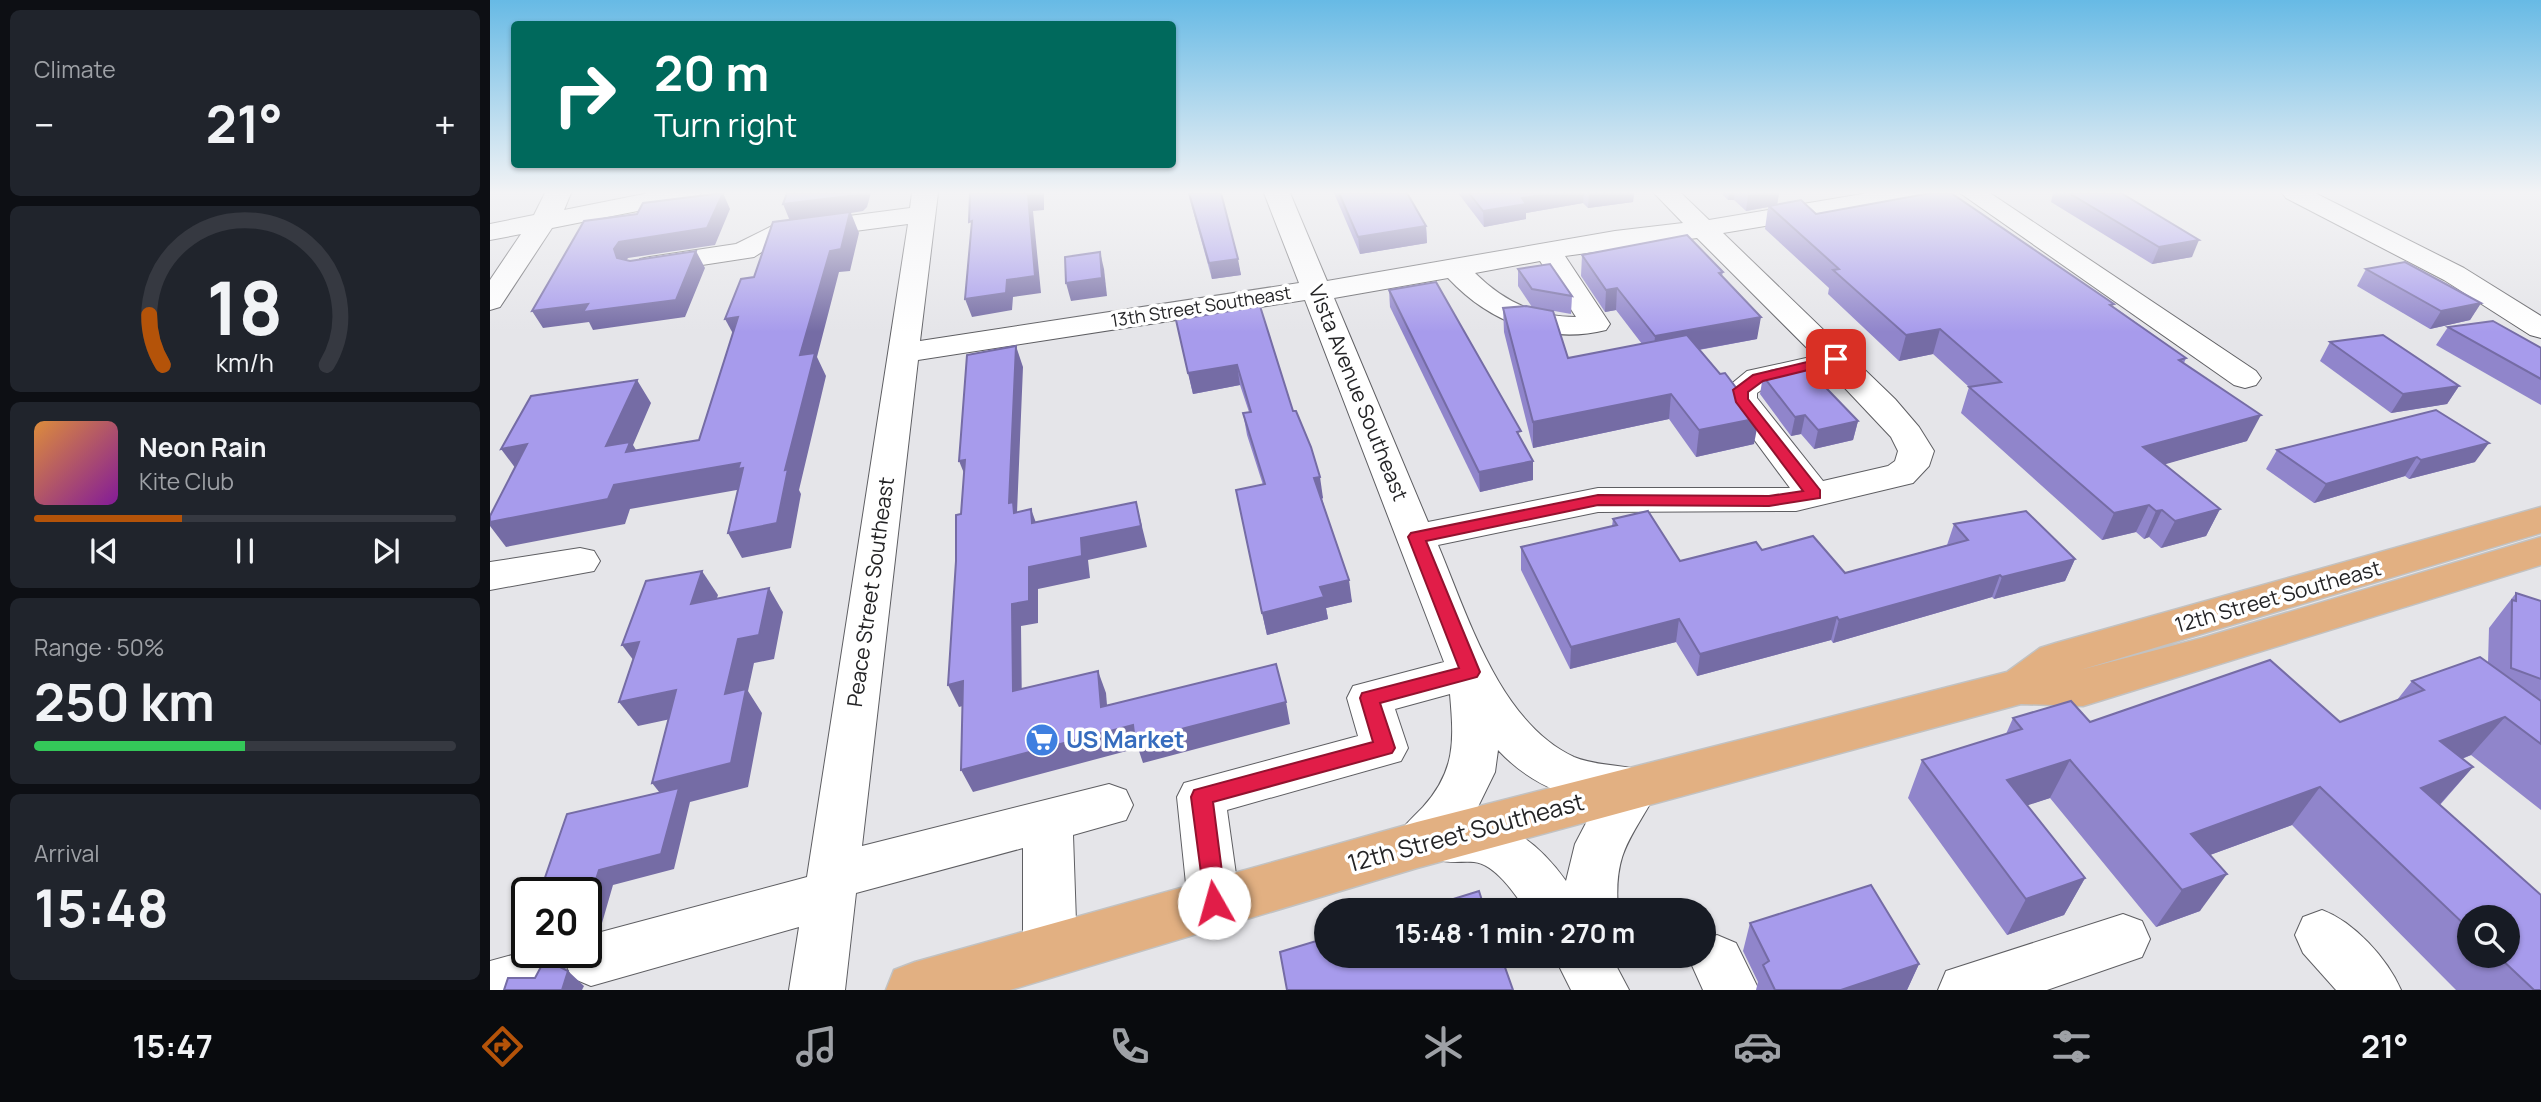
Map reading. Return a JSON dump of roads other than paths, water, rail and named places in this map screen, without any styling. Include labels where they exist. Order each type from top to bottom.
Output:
[{"type":"main road","name":"12th Street Southeast","points":[[2021,686],[2056,660],[2541,520]]},
{"type":"main road","name":"12th Street Southeast","points":[[915,990],[1427,843],[2021,686],[2083,688],[2203,655],[2541,551]]},
{"type":"street","points":[[490,301],[531,239]]},
{"type":"street","points":[[639,267],[744,251],[763,239]]},
{"type":"street","name":"Peace Street Southeast","points":[[817,990],[918,239]]},
{"type":"street","name":"Vista Avenue Southeast","points":[[1296,239],[1470,672]]},
{"type":"street","name":"13th Street Southeast","points":[[903,353],[1283,293],[1348,288],[1614,239]]},
{"type":"street","points":[[1417,537],[1598,500],[1769,501],[1900,475],[1911,466],[1916,451],[1907,434],[1891,415],[1713,239]]},
{"type":"street","points":[[2041,239],[2245,378]]},
{"type":"street","points":[[2386,239],[2454,274],[2541,329]]},
{"type":"street","points":[[1454,268],[1468,284],[1522,319],[1547,327],[1595,324],[1548,251]]},
{"type":"street","points":[[1814,494],[1741,399],[1740,390],[1758,378],[1836,359]]},
{"type":"street","points":[[490,576],[580,561]]},
{"type":"street","points":[[1470,672],[1500,720],[1529,752],[1578,779],[1635,787],[1608,825],[1597,847],[1589,884],[1591,898]]},
{"type":"street","points":[[1427,843],[1448,816],[1470,780],[1476,731],[1470,672]]},
{"type":"street","points":[[1214,903],[1201,797],[1385,748],[1369,698],[1470,672]]},
{"type":"street","points":[[602,957],[831,885],[1109,805]]},
{"type":"street","points":[[1048,821],[1049,951]]},
{"type":"street","points":[[1427,843],[1484,842],[1526,870],[1546,898]]},
{"type":"street","points":[[2322,935],[2373,990]]},
{"type":"street","points":[[1966,990],[2123,939]]},
{"type":"street","points":[[1588,968],[1601,990],[1598,968]]},
{"type":"place","name":"US Market","points":[[1042,740]]}]
